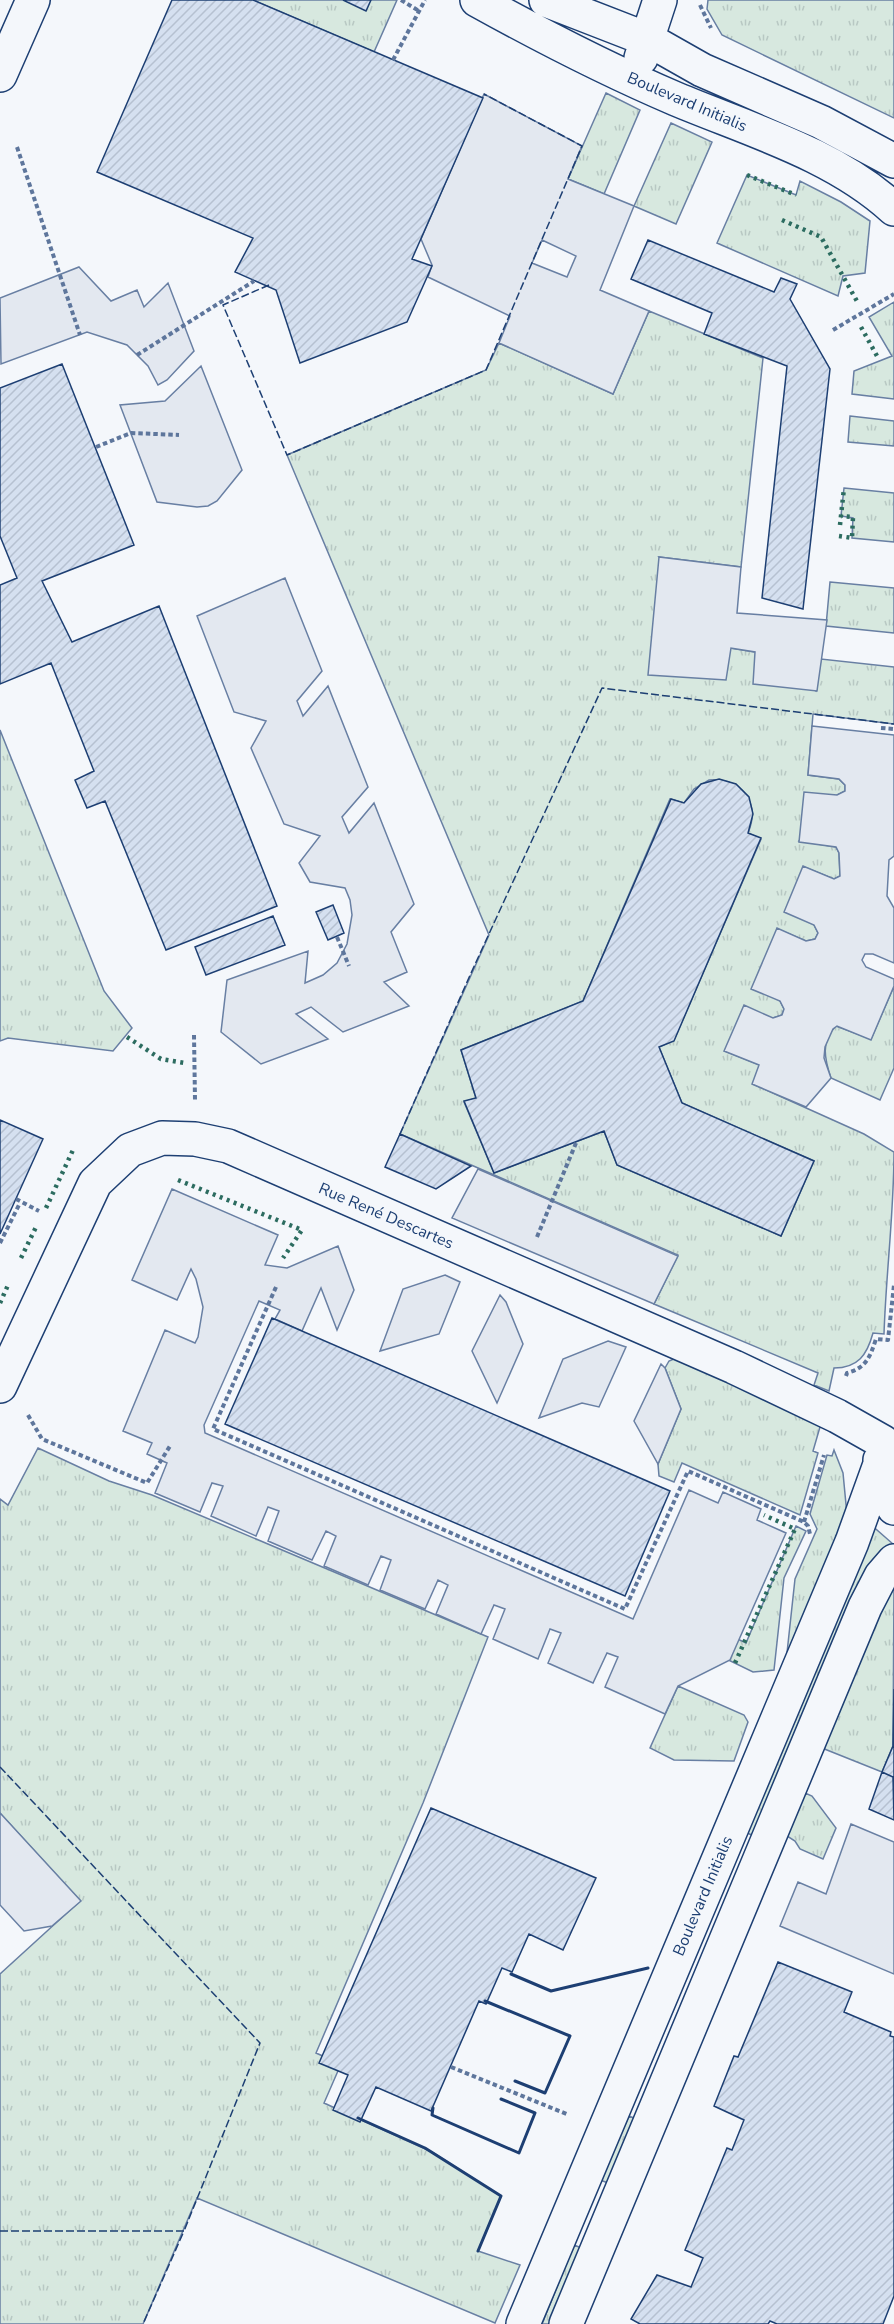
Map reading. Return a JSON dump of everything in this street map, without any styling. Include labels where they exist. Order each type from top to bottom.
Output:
[{"type":"street","points":[[0,75],[33,0]]},
{"type":"street","name":"Boulevard Initialis","points":[[477,0],[633,80],[832,165],[881,197],[894,209]]},
{"type":"street","points":[[546,0],[649,40],[702,70],[820,122],[894,161]]},
{"type":"street","points":[[633,80],[649,40],[660,0]]},
{"type":"street","name":"Rue René Descartes","points":[[0,1386],[95,1183],[130,1150],[162,1138],[195,1139],[228,1146],[522,1273],[754,1377],[837,1416],[886,1444]]},
{"type":"street","points":[[886,1444],[882,1487],[894,1508]]},
{"type":"street","name":"Boulevard Initialis","points":[[523,2324],[848,1553],[886,1444]]},
{"type":"street","points":[[566,2324],[865,1607],[881,1576],[894,1561]]},
{"type":"path","points":[[401,0],[419,11]]},
{"type":"path","points":[[393,60],[425,0]]},
{"type":"path","points":[[17,147],[80,335]]},
{"type":"path","points":[[137,355],[254,281]]},
{"type":"path","points":[[833,330],[894,294]]},
{"type":"path","points":[[96,447],[131,433],[179,435]]},
{"type":"path","points":[[880,728],[894,729]]},
{"type":"path","points":[[337,937],[349,966]]},
{"type":"path","points":[[194,1035],[195,1139]]},
{"type":"path","points":[[522,1273],[576,1143]]},
{"type":"path","points":[[0,1243],[20,1203]]},
{"type":"path","points":[[888,1340],[894,1285]]},
{"type":"path","points":[[276,1287],[213,1429],[625,1609],[688,1471],[804,1522],[810,1533],[806,1542]]},
{"type":"path","points":[[25,1409],[42,1439],[147,1483],[170,1446]]},
{"type":"path","points":[[451,2067],[543,2104]]},
{"type":"green space","points":[[253,0],[397,0],[374,52]]},
{"type":"green space","points":[[708,0],[894,0],[894,118],[722,35],[707,9]]},
{"type":"green space","points":[[606,93],[640,110],[604,194],[568,179]]},
{"type":"green space","points":[[671,123],[712,142],[676,224],[634,206]]},
{"type":"green space","points":[[747,175],[796,195],[800,181],[841,202],[870,221],[865,273],[843,276],[838,296],[717,243]]},
{"type":"green space","points":[[894,302],[894,399],[852,394],[854,371],[892,356],[869,317]]},
{"type":"green space","points":[[649,311],[763,358],[741,567],[659,557],[730,648],[755,652],[816,691],[821,659],[894,667],[894,724],[813,714],[808,775],[839,779],[845,785],[845,791],[837,795],[799,841],[836,847],[839,853],[840,876],[834,879],[804,867],[814,925],[818,933],[815,939],[806,941],[777,929],[780,1001],[784,1009],[782,1015],[773,1018],[725,1051],[760,1065],[753,1084],[864,1134],[894,1152],[884,1334],[873,1333],[868,1348],[855,1363],[834,1368],[829,1391],[814,1385],[818,1373],[654,1304],[678,1255],[400,1134],[489,935],[287,455],[486,370],[499,343],[613,394]],"holes":[[[709,780],[720,780],[739,788],[745,794],[752,811],[748,833],[761,839],[674,1040],[659,1047],[682,1103],[814,1161],[781,1236],[617,1165],[604,1131],[494,1173],[464,1102],[476,1098],[461,1050],[583,1001],[670,799],[684,803],[694,789]]]},
{"type":"green space","points":[[850,416],[894,421],[894,446],[848,442]]},
{"type":"green space","points":[[844,488],[894,493],[894,542],[852,538],[853,518],[841,516]]},
{"type":"green space","points":[[830,582],[894,588],[894,633],[826,626]]},
{"type":"green space","points":[[0,730],[104,991],[132,1028],[113,1051],[8,1038],[0,1041]]},
{"type":"green space","points":[[894,986],[894,1068],[880,1100],[831,1078],[825,1051],[828,1038],[836,1026],[871,1039]]},
{"type":"green space","points":[[676,1358],[813,1420],[820,1427],[813,1451],[818,1453],[800,1515],[682,1463],[674,1482],[659,1476],[658,1464],[681,1409],[665,1368],[669,1361]]},
{"type":"green space","points":[[38,1448],[109,1481],[152,1495],[488,1637],[423,1803],[316,2053],[341,2064],[324,2103],[432,2152],[501,2196],[478,2251],[520,2265],[495,2323],[197,2198],[143,2324],[0,2324],[0,1974],[80,1901],[0,1813],[0,1499],[8,1505]]},
{"type":"green space","points":[[834,1450],[843,1473],[847,1515],[786,1662],[795,1579],[817,1529],[810,1514],[827,1455],[832,1456]]},
{"type":"green space","points":[[869,1523],[893,1544],[879,1554],[756,1837],[743,1831]]},
{"type":"green space","points":[[796,1526],[806,1531],[784,1578],[774,1670],[753,1672],[716,1654],[710,1626],[746,1643]]},
{"type":"green space","points":[[894,1588],[893,1746],[882,1772],[822,1748],[873,1621]]},
{"type":"green space","points":[[678,1686],[744,1715],[748,1722],[734,1761],[674,1760],[650,1748]]},
{"type":"green space","points":[[805,1793],[812,1796],[836,1828],[823,1859],[800,1849],[795,1841],[787,1836]]},
{"type":"green space","points":[[629,2116],[641,2121],[614,2185],[600,2180]]},
{"type":"green space","points":[[574,2245],[589,2251],[557,2324],[542,2324]]},
{"type":"shaded area","points":[[484,94],[582,146],[568,179],[634,206],[600,290],[649,311],[613,394],[499,343],[510,316],[428,277],[432,265],[421,239]],"holes":[[[542,240],[576,256],[567,277],[532,263]]]},
{"type":"shaded area","points":[[79,267],[111,301],[137,290],[144,307],[168,283],[194,351],[167,380],[158,385],[148,366],[127,345],[87,332],[1,364],[0,298]]},
{"type":"shaded area","points":[[201,366],[242,470],[217,501],[208,506],[197,507],[157,502],[120,405],[165,401]]},
{"type":"shaded area","points":[[659,557],[741,567],[737,613],[827,620],[817,691],[753,684],[755,652],[731,648],[726,680],[648,675]]},
{"type":"shaded area","points":[[285,578],[322,671],[297,701],[303,716],[328,686],[368,787],[342,817],[349,833],[374,803],[414,904],[391,932],[407,972],[384,982],[409,1006],[343,1032],[311,1007],[296,1014],[328,1039],[261,1064],[221,1032],[227,980],[308,951],[305,983],[323,975],[337,963],[347,944],[352,915],[350,900],[345,888],[310,882],[299,863],[320,836],[284,824],[251,748],[266,721],[234,712],[197,616]]},
{"type":"shaded area","points":[[812,726],[894,735],[894,856],[889,860],[887,896],[894,908],[894,963],[873,954],[865,954],[862,960],[866,967],[894,979],[894,986],[871,1040],[837,1026],[833,1029],[825,1047],[824,1058],[831,1078],[806,1107],[752,1084],[759,1065],[724,1051],[744,1005],[773,1018],[782,1015],[784,1009],[780,1001],[751,989],[777,928],[806,941],[815,939],[818,933],[814,925],[784,912],[803,866],[834,879],[840,876],[839,853],[836,847],[799,842],[804,792],[837,795],[845,791],[845,785],[839,779],[808,775]]},
{"type":"shaded area","points":[[478,1169],[678,1256],[654,1304],[452,1218]]},
{"type":"shaded area","points":[[172,1189],[278,1235],[265,1265],[287,1268],[338,1246],[354,1290],[337,1330],[321,1288],[302,1331],[275,1319],[280,1310],[259,1301],[204,1425],[205,1433],[633,1619],[689,1490],[718,1503],[723,1492],[761,1509],[757,1520],[786,1533],[730,1660],[678,1686],[665,1714],[605,1687],[618,1657],[607,1653],[593,1683],[548,1663],[561,1633],[550,1629],[538,1659],[493,1639],[505,1609],[494,1605],[481,1634],[436,1614],[448,1585],[438,1580],[425,1609],[380,1590],[391,1560],[381,1556],[368,1585],[324,1566],[336,1536],[326,1531],[312,1560],[268,1541],[279,1511],[268,1507],[256,1536],[211,1516],[223,1486],[212,1483],[200,1512],[155,1493],[167,1463],[147,1454],[152,1443],[123,1431],[165,1330],[195,1343],[203,1307],[191,1269],[177,1300],[132,1280]]},
{"type":"shaded area","points":[[445,1275],[460,1282],[439,1334],[380,1351],[403,1289]]},
{"type":"shaded area","points":[[500,1295],[506,1302],[523,1344],[497,1403],[472,1351]]},
{"type":"shaded area","points":[[608,1341],[626,1347],[599,1407],[582,1403],[539,1418],[563,1359]]},
{"type":"shaded area","points":[[661,1364],[665,1368],[681,1409],[658,1464],[634,1421]]},
{"type":"shaded area","points":[[0,1813],[81,1901],[52,1926],[24,1931],[0,1905]]},
{"type":"shaded area","points":[[851,1824],[894,1842],[894,1974],[780,1926],[798,1882],[826,1894]]},
{"type":"building","points":[[172,0],[253,0],[483,98],[412,259],[432,266],[407,322],[300,363],[276,290],[235,272],[253,238],[97,172]]},
{"type":"building","points":[[343,0],[371,0],[366,11]]},
{"type":"building","points":[[648,240],[774,292],[781,278],[797,284],[790,299],[830,369],[803,609],[762,598],[787,366],[704,334],[712,313],[631,279]]},
{"type":"building","points":[[62,364],[134,545],[42,581],[72,642],[159,606],[277,906],[166,950],[105,801],[87,808],[75,780],[94,771],[51,663],[0,684],[0,585],[17,578],[0,536],[0,388]]},
{"type":"building","points":[[719,779],[736,784],[749,797],[753,814],[748,833],[761,838],[674,1041],[659,1047],[682,1103],[814,1161],[781,1236],[617,1165],[604,1131],[494,1173],[464,1101],[476,1098],[461,1050],[583,1001],[671,799],[684,803],[701,784]]},
{"type":"building","points":[[333,905],[344,933],[328,940],[316,912]]},
{"type":"building","points":[[273,916],[285,945],[206,975],[195,947]]},
{"type":"building","points":[[0,1120],[43,1139],[0,1234]]},
{"type":"building","points":[[400,1134],[471,1166],[436,1189],[385,1167]]},
{"type":"building","points":[[272,1318],[670,1491],[625,1596],[225,1424]]},
{"type":"building","points":[[894,1689],[894,1794],[893,1777],[882,1772],[893,1746]]},
{"type":"building","points":[[882,1772],[893,1777],[894,1820],[869,1809]]},
{"type":"building","points":[[431,1808],[596,1878],[563,1950],[529,1934],[512,1972],[502,1968],[486,2004],[479,2001],[431,2111],[376,2087],[360,2122],[333,2110],[348,2075],[319,2063]]},
{"type":"building","points":[[778,1962],[852,1992],[844,2012],[891,2032],[890,2036],[894,2037],[894,2296],[883,2324],[777,2324],[770,2321],[768,2324],[640,2324],[631,2319],[657,2275],[691,2287],[703,2258],[685,2250],[727,2148],[732,2150],[744,2120],[714,2106],[734,2056],[738,2057]]},
{"type":"hedge","points":[[747,175],[796,195]]},
{"type":"hedge","points":[[782,220],[821,237],[858,303]]},
{"type":"hedge","points":[[861,327],[877,356]]},
{"type":"hedge","points":[[840,525],[844,488]]},
{"type":"hedge","points":[[839,536],[852,538],[853,517],[841,516]]},
{"type":"hedge","points":[[127,1037],[161,1059],[185,1063]]},
{"type":"hedge","points":[[46,1208],[73,1150]]},
{"type":"hedge","points":[[178,1180],[302,1230],[283,1258]]},
{"type":"hedge","points":[[21,1258],[37,1225]]},
{"type":"hedge","points":[[0,1303],[8,1285]]},
{"type":"hedge","points":[[735,1663],[795,1529],[764,1515]]},
{"type":"fence","points":[[269,285],[223,305],[287,455],[486,370],[582,146],[484,94]]},
{"type":"fence","points":[[400,1134],[602,688],[894,724]]},
{"type":"fence","points":[[0,1767],[260,2043],[184,2231]]},
{"type":"fence","points":[[0,2231],[184,2231],[143,2324]]},
{"type":"wall","points":[[511,1974],[551,1991],[648,1968]]},
{"type":"wall","points":[[485,2001],[570,2036],[545,2093],[515,2081]]},
{"type":"wall","points":[[433,2108],[432,2115],[519,2153],[535,2113],[501,2099]]},
{"type":"wall","points":[[358,2118],[425,2148],[501,2196],[478,2251]]}]
